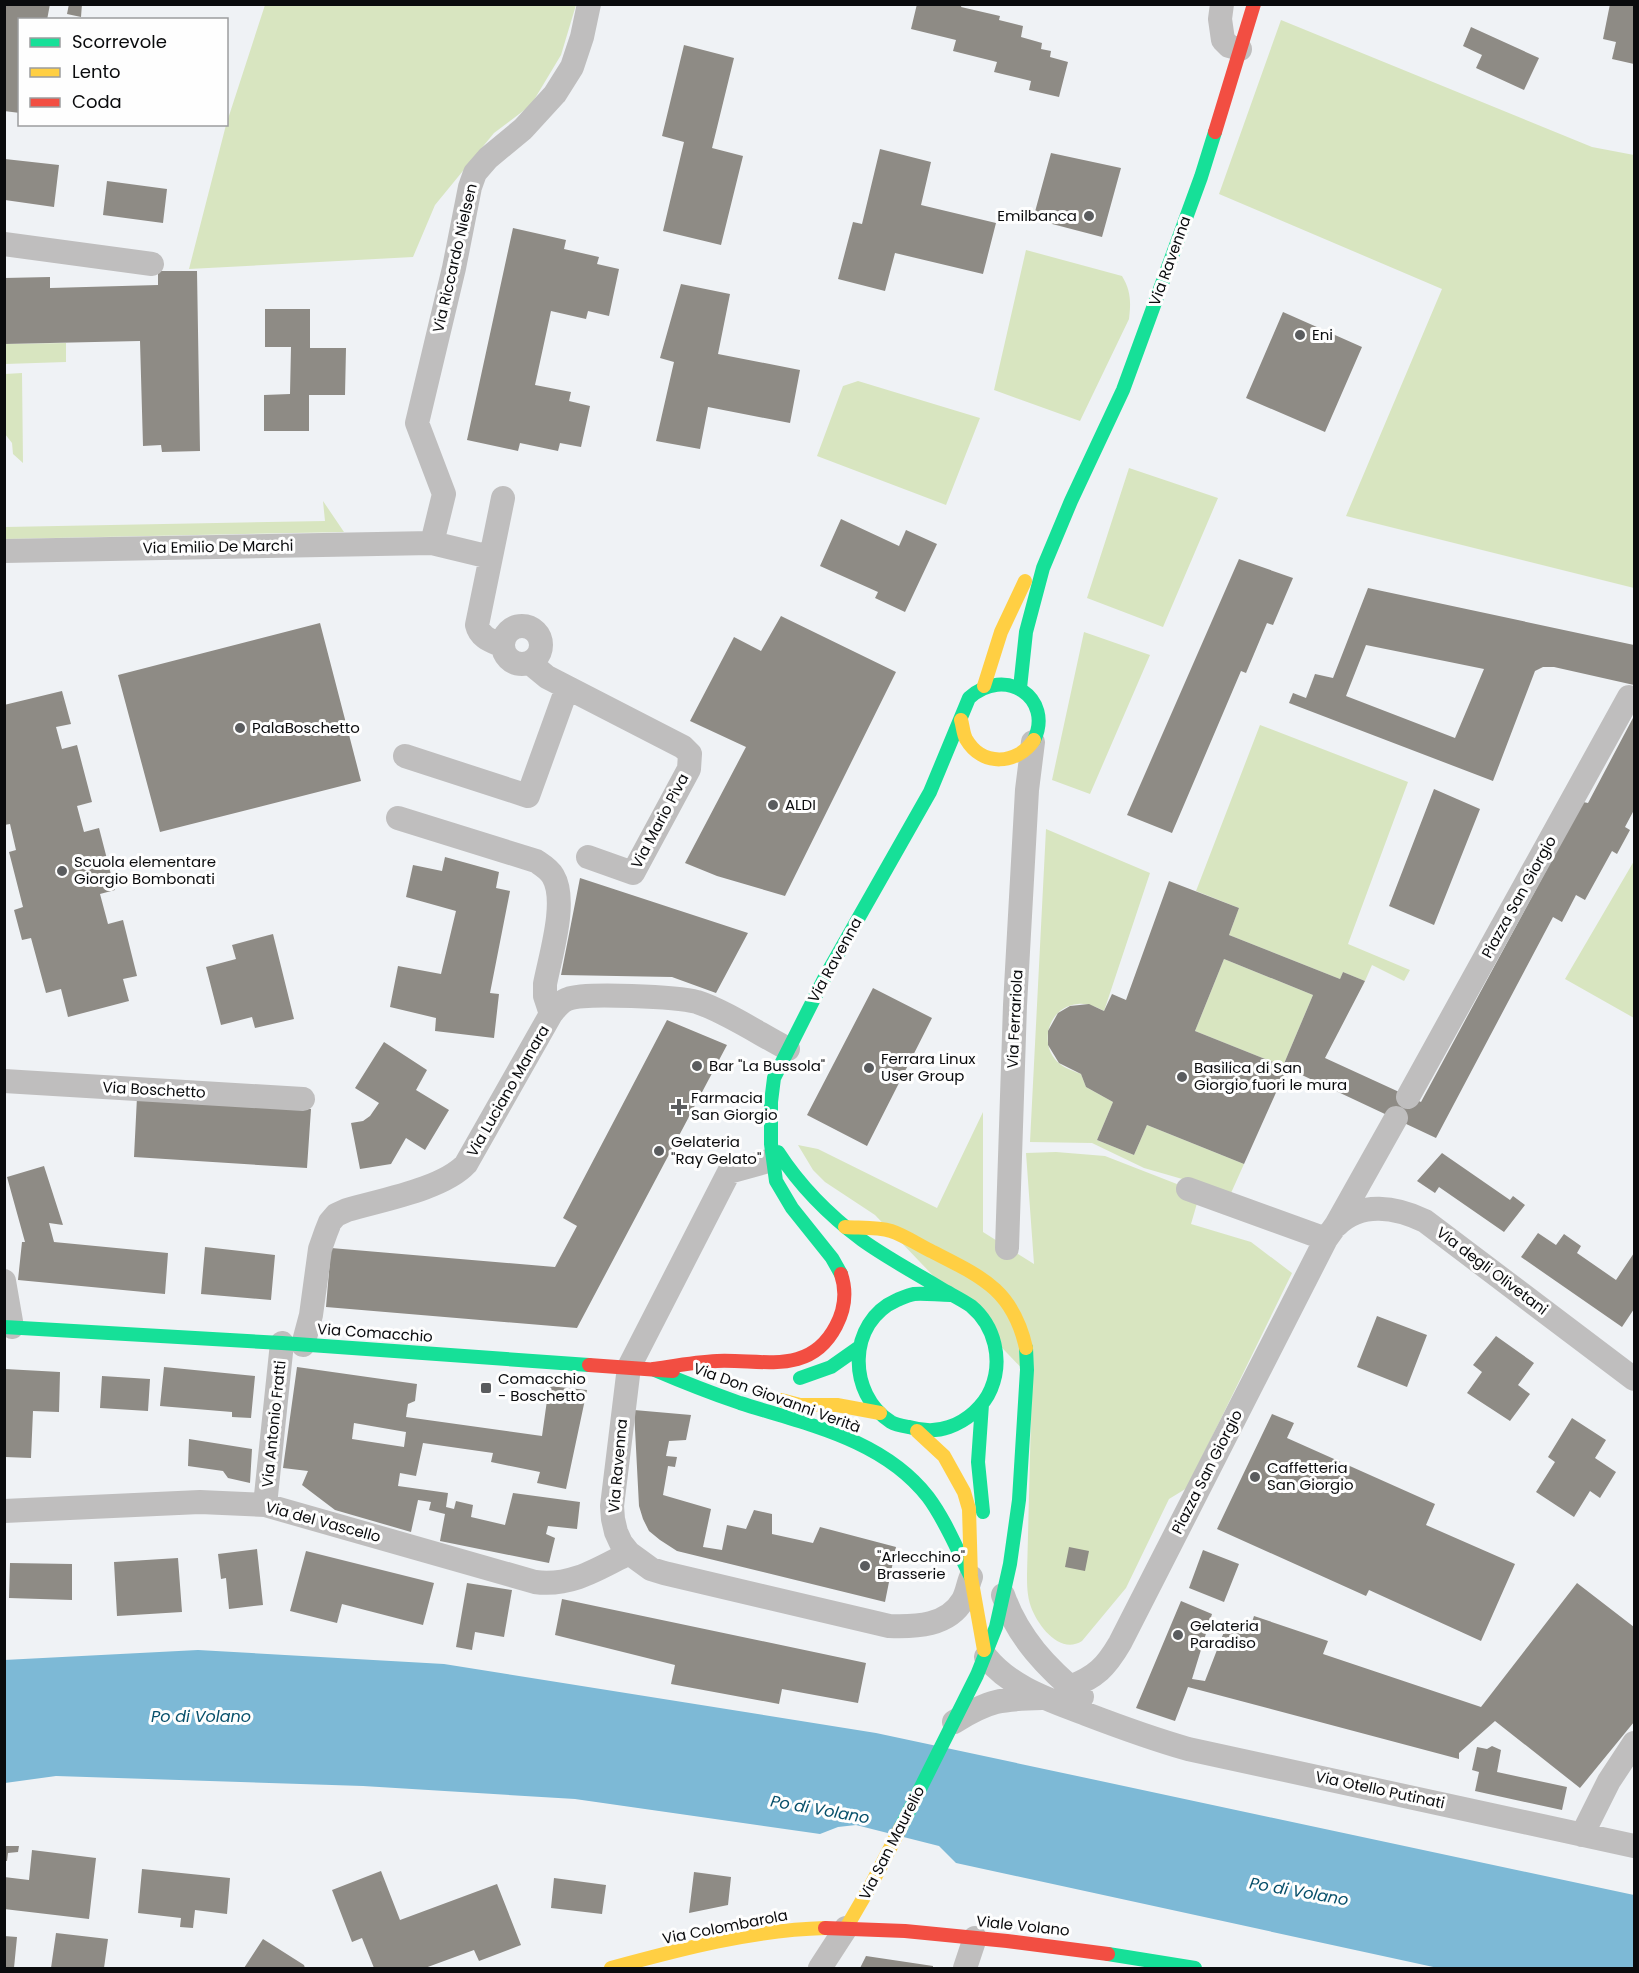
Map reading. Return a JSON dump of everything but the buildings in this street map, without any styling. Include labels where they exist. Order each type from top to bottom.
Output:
[{"type":"main road","name":"Via Ravenna","points":[[1020,688],[1022,658],[1033,602],[1043,568],[1071,501],[1123,390],[1201,177],[1240,49],[1255,8]]},
{"type":"main road","name":"Via Ravenna","points":[[653,1369],[721,1361],[791,1362],[814,1354],[829,1340],[841,1320],[846,1302],[845,1285],[840,1268],[778,1187],[772,1160],[771,1130],[771,1101],[775,1075],[824,979],[926,799],[961,720],[964,706],[984,686],[995,646],[1012,604],[1071,501]]},
{"type":"main road","points":[[961,720],[963,755],[975,751],[987,758],[1008,760],[1017,756],[1033,742],[1037,733],[1038,713],[1034,703],[1020,688],[1000,683],[984,686]]},
{"type":"main road","name":"Via Ravenna","points":[[926,799],[963,755]]},
{"type":"main road","name":"Via Ravenna","points":[[771,1130],[778,1153],[790,1170],[845,1227],[874,1248],[963,1301],[985,1321],[992,1334],[998,1363],[990,1392],[982,1404],[960,1423],[932,1431],[917,1431]]},
{"type":"main road","name":"Via Ravenna","points":[[845,1227],[855,1256]]},
{"type":"main road","points":[[845,1227],[891,1231],[978,1275],[998,1291],[1014,1312],[1026,1350],[1027,1370],[1019,1494],[1003,1595],[986,1657],[972,1690],[949,1730]]},
{"type":"main road","name":"Via Ravenna","points":[[950,1295],[934,1292],[904,1295],[890,1301],[878,1311],[868,1323],[858,1348],[858,1376],[871,1403],[880,1413],[892,1421],[917,1431],[944,1456],[964,1492],[969,1509],[971,1577],[986,1657]]},
{"type":"main road","name":"Via Ravenna","points":[[868,1301],[868,1323]]},
{"type":"main road","name":"Via Comacchio","points":[[8,1327],[629,1367],[709,1375]]},
{"type":"main road","points":[[785,1379],[819,1374],[858,1348]]},
{"type":"main road","name":"Via Don Giovanni Verità","points":[[653,1369],[713,1394],[807,1423],[856,1442],[898,1468],[927,1496],[971,1577]]},
{"type":"main road","points":[[771,1396],[800,1405],[837,1405],[880,1413]]},
{"type":"main road","name":"Via Ravenna","points":[[982,1404],[978,1442],[978,1476],[981,1505],[987,1528]]},
{"type":"main road","points":[[995,1561],[1003,1595]]},
{"type":"main road","name":"Via San Maurelio","points":[[846,1928],[872,1885],[949,1730]]},
{"type":"main road","name":"Viale Volano","points":[[846,1928],[892,1930],[1092,1951],[1195,1968]]},
{"type":"main road","name":"Via Colombarola","points":[[611,1968],[789,1930],[846,1928]]},
{"type":"street","name":"Via Riccardo Nielsen","points":[[432,543],[444,494],[417,423],[454,268],[470,187],[475,172],[523,129],[555,94],[572,67],[582,37],[589,4]]},
{"type":"street","points":[[1222,4],[1220,19],[1223,40],[1230,46],[1240,49]]},
{"type":"street","points":[[4,244],[152,264]]},
{"type":"street","name":"Via Mario Piva","points":[[503,498],[477,625],[478,632],[503,646],[504,652],[512,662],[530,663],[547,677],[683,747],[687,750],[690,760],[689,769],[633,873],[588,857]]},
{"type":"street","name":"Via Emilio De Marchi","points":[[4,551],[432,543]]},
{"type":"street","points":[[432,543],[490,557]]},
{"type":"street","points":[[503,646],[507,634],[512,629],[524,627],[536,632],[541,643],[539,655],[530,663]]},
{"type":"street","points":[[405,756],[528,796],[567,687]]},
{"type":"street","name":"Piazza San Giorgio","points":[[1408,1097],[1629,697]]},
{"type":"street","name":"Via Ferrariola","points":[[1007,1248],[1015,1005],[1026,790],[1033,742]]},
{"type":"street","points":[[1008,760],[1026,790]]},
{"type":"street","name":"Via Luciano Manara","points":[[293,1344],[311,1315],[320,1249],[330,1222],[336,1215],[347,1210],[424,1188],[460,1171],[551,1014],[545,996],[545,984],[558,906],[558,888],[553,875],[536,861],[398,818]]},
{"type":"street","points":[[551,1014],[560,1004],[578,997],[680,999],[709,1007],[788,1048]]},
{"type":"street","name":"Via Boschetto","points":[[4,1081],[303,1099]]},
{"type":"street","name":"Piazza San Giorgio","points":[[1070,1688],[1093,1678],[1100,1672],[1120,1643],[1331,1232],[1396,1118]]},
{"type":"street","name":"Via Ravenna","points":[[772,1160],[729,1172],[629,1367],[612,1506],[616,1532],[629,1553],[651,1569],[664,1574],[889,1626],[934,1623],[952,1612],[963,1600],[971,1577]]},
{"type":"street","points":[[1188,1189],[1331,1232]]},
{"type":"street","name":"Via degli Olivetani","points":[[1331,1232],[1350,1214],[1372,1209],[1406,1213],[1425,1221],[1635,1379]]},
{"type":"street","points":[[4,1281],[8,1327]]},
{"type":"street","name":"Via Antonio Fratti","points":[[265,1505],[293,1344]]},
{"type":"street","name":"Via del Vascello","points":[[4,1511],[200,1502],[265,1505],[535,1582],[549,1584],[581,1577],[629,1553]]},
{"type":"street","name":"Via Otello Putinati","points":[[1003,1595],[1015,1624],[1031,1648],[1070,1688],[1128,1730]]},
{"type":"street","name":"Via Otello Putinati","points":[[986,1657],[995,1668],[1010,1679],[1044,1697],[1128,1730],[1188,1749],[1635,1846]]},
{"type":"street","name":"Via Otello Putinati","points":[[949,1730],[977,1708],[993,1701],[1044,1697]]},
{"type":"street","points":[[1582,1835],[1609,1781],[1635,1743]]},
{"type":"street","name":"Via San Maurelio","points":[[823,1966],[846,1928]]},
{"type":"street","points":[[965,1968],[975,1938]]},
{"type":"green space","points":[[265,5],[576,5],[561,55],[531,105],[494,133],[435,205],[413,257],[189,269],[228,119]]},
{"type":"green space","points":[[1281,20],[1592,147],[1634,155],[1634,588],[1346,516],[1442,289],[1219,194]]},
{"type":"green space","points":[[1026,250],[1122,276],[1129,292],[1129,319],[1080,421],[994,390]]},
{"type":"green space","points":[[66,343],[66,362],[5,364],[5,344]]},
{"type":"green space","points":[[22,373],[23,463],[13,454],[12,443],[5,434],[5,374]]},
{"type":"green space","points":[[858,381],[980,418],[946,505],[817,456],[843,386]]},
{"type":"green space","points":[[1129,468],[1218,498],[1163,627],[1087,598]]},
{"type":"green space","points":[[323,501],[344,532],[5,539],[5,527],[325,521]]},
{"type":"green space","points":[[1084,632],[1150,655],[1090,794],[1052,780]]},
{"type":"green space","points":[[1260,725],[1408,782],[1348,944],[1410,970],[1404,981],[1372,965],[1365,981],[1343,972],[1340,979],[1229,935],[1239,908],[1196,891]]},
{"type":"green space","points":[[1046,829],[1150,873],[1104,1011],[1078,1004],[1068,1006],[1059,1012],[1049,1028],[1049,1047],[1053,1056],[1062,1066],[1081,1074],[1086,1087],[1113,1102],[1097,1140],[1134,1155],[1147,1125],[1244,1164],[1231,1193],[1144,1168],[1092,1143],[1030,1142]]},
{"type":"green space","points":[[1634,861],[1634,1018],[1565,979]]},
{"type":"green space","points":[[1224,959],[1313,995],[1283,1066],[1195,1031]]},
{"type":"green space","points":[[983,1112],[983,1232],[1034,1264],[1026,1153],[1056,1152],[1105,1156],[1200,1193],[1191,1224],[1251,1242],[1292,1273],[1187,1488],[1169,1499],[1126,1588],[1082,1641],[1074,1644],[1058,1641],[1044,1630],[1034,1614],[1028,1594],[1032,1379],[875,1215],[825,1182],[813,1170],[798,1145],[818,1149],[937,1208]]},
{"type":"water","name":"Po di Volano","points":[[198,1650],[444,1664],[876,1733],[1634,1895],[1634,1968],[1438,1968],[956,1863],[939,1846],[856,1825],[838,1827],[820,1834],[575,1799],[363,1786],[56,1776],[5,1783],[4,1660]]},
{"type":"traffic: fast","points":[[1020,688],[1026,632],[1043,568],[1071,501],[1123,390],[1201,177],[1215,132]]},
{"type":"traffic: fast","points":[[841,1274],[832,1258],[792,1208],[776,1181],[771,1144],[771,1102],[774,1078],[825,977],[930,792],[969,698],[983,689],[997,685],[1011,686],[1022,691],[1032,700],[1037,711],[1038,725],[1034,740]]},
{"type":"traffic: fast","points":[[778,1152],[816,1200],[838,1221],[881,1253],[971,1306],[986,1323],[991,1333],[996,1355],[995,1378],[988,1395],[974,1412],[962,1421],[939,1430],[919,1429],[893,1423],[877,1410],[866,1394],[860,1377],[859,1359],[862,1341],[869,1324],[881,1310],[907,1296],[914,1294],[950,1295]]},
{"type":"traffic: fast","points":[[4,1327],[282,1343],[589,1365]]},
{"type":"traffic: fast","points":[[800,1378],[831,1367],[858,1348]]},
{"type":"traffic: fast","points":[[901,1827],[977,1675],[996,1627],[1010,1564],[1019,1500],[1027,1370],[1026,1348]]},
{"type":"traffic: fast","points":[[655,1370],[729,1399],[842,1436],[889,1461],[910,1477],[928,1497],[946,1526],[971,1577]]},
{"type":"traffic: fast","points":[[982,1404],[978,1462],[983,1512]]},
{"type":"traffic: fast","points":[[1108,1954],[1195,1968]]},
{"type":"traffic: slow","points":[[984,686],[1001,632],[1025,581]]},
{"type":"traffic: slow","points":[[961,720],[966,739],[973,748],[990,758],[1009,758],[1027,748],[1034,740]]},
{"type":"traffic: slow","points":[[845,1227],[880,1229],[897,1233],[981,1278],[1004,1299],[1013,1312],[1026,1348]]},
{"type":"traffic: slow","points":[[781,1400],[800,1405],[837,1405],[880,1413]]},
{"type":"traffic: slow","points":[[917,1431],[944,1456],[964,1492],[969,1509],[971,1577],[984,1650]]},
{"type":"traffic: slow","points":[[846,1928],[901,1827]]},
{"type":"traffic: slow","points":[[611,1968],[744,1937],[771,1932],[825,1928]]},
{"type":"traffic: jam","points":[[1215,132],[1254,4]]},
{"type":"traffic: jam","points":[[653,1369],[717,1361],[784,1362],[799,1359],[813,1352],[825,1342],[836,1326],[841,1313],[844,1300],[841,1274]]},
{"type":"traffic: jam","points":[[589,1365],[673,1371]]},
{"type":"traffic: jam","points":[[825,1928],[905,1931],[1108,1954]]},
{"type":"place","name":"Emilbanca","points":[[1089,216]]},
{"type":"place","name":"Eni","points":[[1300,335]]},
{"type":"place","name":"PalaBoschetto","points":[[240,728]]},
{"type":"place","name":"ALDI","points":[[773,805]]},
{"type":"place","name":"Scuola elementare Giorgio Bombonati","points":[[62,871]]},
{"type":"place","name":"Bar \"La Bussola\"","points":[[697,1066]]},
{"type":"place","name":"Ferrara Linux User Group","points":[[869,1068]]},
{"type":"place","name":"Basilica di San Giorgio fuori le mura","points":[[1182,1077]]},
{"type":"place","name":"Farmacia San Giorgio","points":[[679,1107]]},
{"type":"place","name":"Gelateria \"Ray Gelato\"","points":[[659,1151]]},
{"type":"place","name":"Comacchio - Boschetto","points":[[486,1388]]},
{"type":"place","name":"Caffetteria San Giorgio","points":[[1255,1477]]},
{"type":"place","name":"\"Arlecchino\" Brasserie","points":[[865,1566]]},
{"type":"place","name":"Gelateria Paradiso","points":[[1178,1635]]}]
